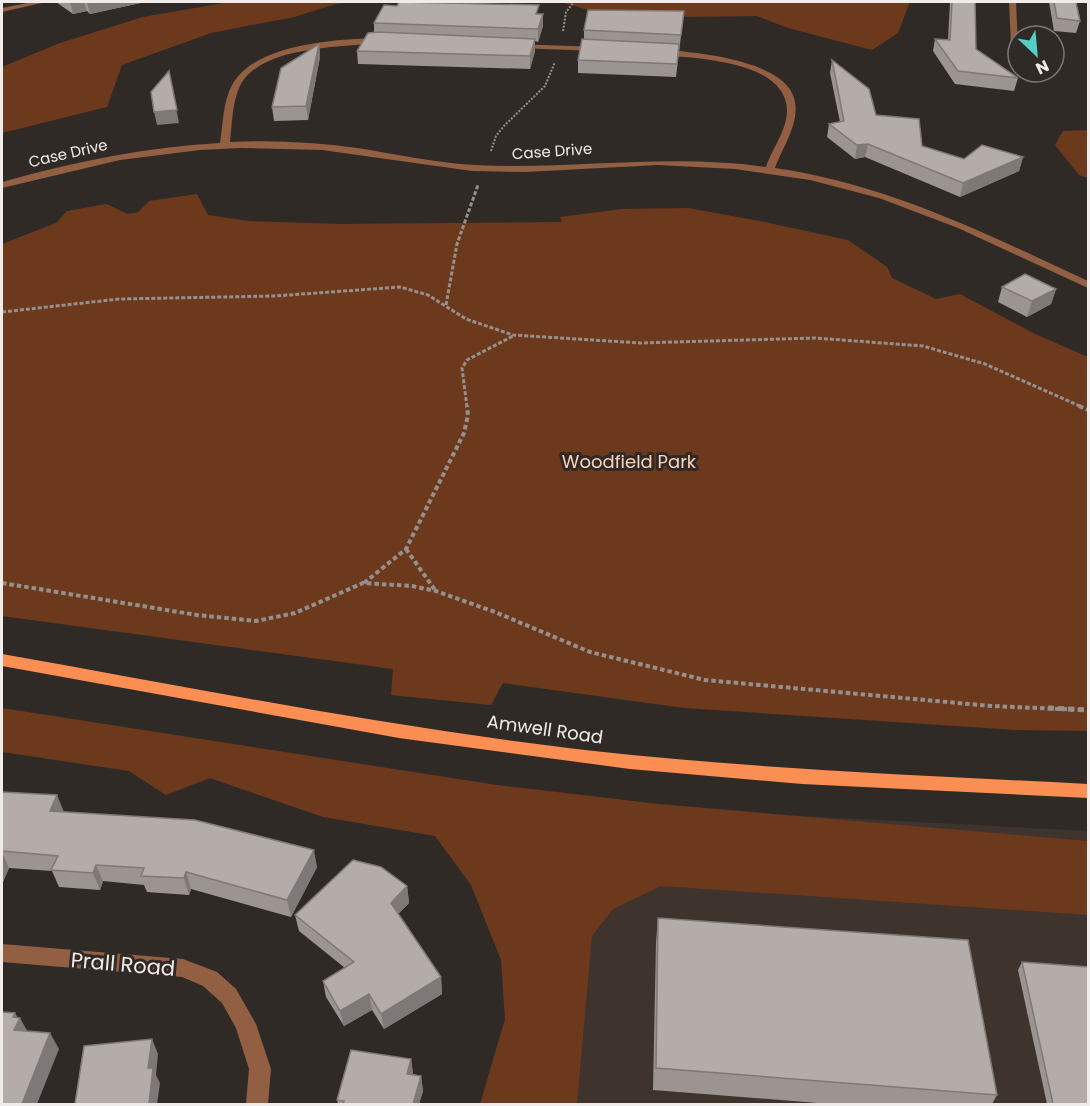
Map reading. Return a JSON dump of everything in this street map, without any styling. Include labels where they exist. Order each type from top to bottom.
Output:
[{"type":"main road","name":"Amwell Road","points":[[2,660],[399,731],[630,762],[802,777],[1089,790]]},
{"type":"street","points":[[2,10],[42,2]]},
{"type":"street","points":[[1012,2],[1014,24]]},
{"type":"street","points":[[225,145],[238,82],[255,67],[309,47],[356,41],[393,41]]},
{"type":"street","points":[[500,45],[608,50]]},
{"type":"street","points":[[656,51],[700,55],[738,63],[757,70],[784,87],[791,98],[792,112],[770,169]]},
{"type":"street","name":"Case Drive","points":[[2,185],[100,160],[178,148],[225,145],[322,147],[483,169],[540,169],[646,162],[770,169],[839,183],[915,207],[1089,285]]},
{"type":"street","name":"Prall Road","points":[[2,953],[183,968],[210,979],[229,996],[245,1024],[260,1069],[257,1104]]},
{"type":"path","points":[[563,33],[566,12],[574,2]]},
{"type":"path","points":[[489,154],[496,136],[504,126],[545,86],[555,61]]},
{"type":"path","points":[[446,305],[449,270],[456,244],[481,176]]},
{"type":"path","points":[[2,312],[119,299],[275,296],[400,287],[428,295],[466,319],[513,335],[640,343],[875,340],[923,346],[985,364],[1089,410]]},
{"type":"path","points":[[2,583],[197,615],[256,621],[295,613],[363,583],[406,549],[464,433],[468,415],[462,368],[467,360],[513,335]]},
{"type":"path","points":[[406,549],[436,591]]},
{"type":"path","points":[[363,583],[412,586],[436,591],[495,612],[549,637],[590,652],[705,681],[991,706],[1089,710]]},
{"type":"shaded area","points":[[550,803],[1088,831],[1088,1104],[508,1104]]},
{"type":"green space","points":[[229,2],[354,2],[336,4],[294,17],[211,33],[122,65],[107,107],[2,133],[2,67],[60,43],[143,17]]},
{"type":"green space","points":[[561,2],[910,2],[898,33],[872,50],[788,28],[757,16],[677,17],[585,9]]},
{"type":"green space","points":[[1088,130],[1088,178],[1079,175],[1055,145],[1063,131]]},
{"type":"green space","name":"Woodfield Park","points":[[197,194],[208,215],[249,221],[338,224],[562,222],[560,217],[621,209],[688,208],[760,221],[848,240],[887,267],[892,278],[936,299],[960,294],[1035,334],[1088,357],[1088,731],[1016,730],[684,708],[503,683],[491,705],[391,695],[393,669],[2,616],[2,244],[56,223],[67,211],[106,204],[128,214],[138,212],[149,201]]},
{"type":"green space","points":[[2,708],[497,785],[659,804],[1088,841],[1088,915],[661,886],[613,909],[592,936],[577,1104],[480,1104],[505,1019],[501,960],[471,885],[435,836],[323,817],[210,778],[166,795],[129,771],[2,752]]},
{"type":"building","points":[[399,2],[539,5],[536,14],[543,14],[538,29],[374,23],[384,5],[397,6]]},
{"type":"building","points":[[952,2],[975,2],[976,49],[1006,70],[1006,77],[958,71],[935,39],[950,40]]},
{"type":"building","points":[[1054,2],[1076,2],[1080,21],[1057,18]]},
{"type":"building","points":[[588,10],[684,11],[681,35],[584,30]]},
{"type":"building","points":[[368,33],[535,39],[530,56],[357,51]]},
{"type":"building","points":[[582,39],[679,44],[677,64],[578,60]]},
{"type":"building","points":[[319,44],[306,106],[272,107],[281,68]]},
{"type":"building","points":[[832,60],[869,89],[876,115],[919,119],[922,146],[964,159],[982,145],[1023,157],[963,183],[868,144],[857,145],[829,124],[844,121]]},
{"type":"building","points":[[169,71],[177,110],[154,112],[151,92]]},
{"type":"building","points":[[1025,274],[1056,289],[1032,301],[1002,287]]},
{"type":"building","points":[[2,792],[57,795],[50,811],[195,820],[314,850],[287,900],[186,872],[184,878],[141,876],[144,868],[96,865],[93,873],[51,870],[58,856],[2,851]]},
{"type":"building","points":[[353,860],[381,867],[407,886],[391,903],[441,977],[381,1014],[369,994],[340,1011],[323,981],[354,962],[295,915]]},
{"type":"building","points":[[658,918],[968,940],[997,1095],[656,1068]]},
{"type":"building","points":[[1022,962],[1089,967],[1089,1104],[1053,1104]]},
{"type":"building","points":[[2,1012],[15,1013],[13,1017],[20,1018],[14,1030],[50,1033],[22,1104],[2,1104]]},
{"type":"building","points":[[152,1039],[148,1068],[153,1068],[149,1104],[75,1104],[84,1046]]},
{"type":"building","points":[[351,1050],[411,1059],[407,1074],[421,1076],[413,1104],[343,1104],[344,1101],[337,1100]]}]
